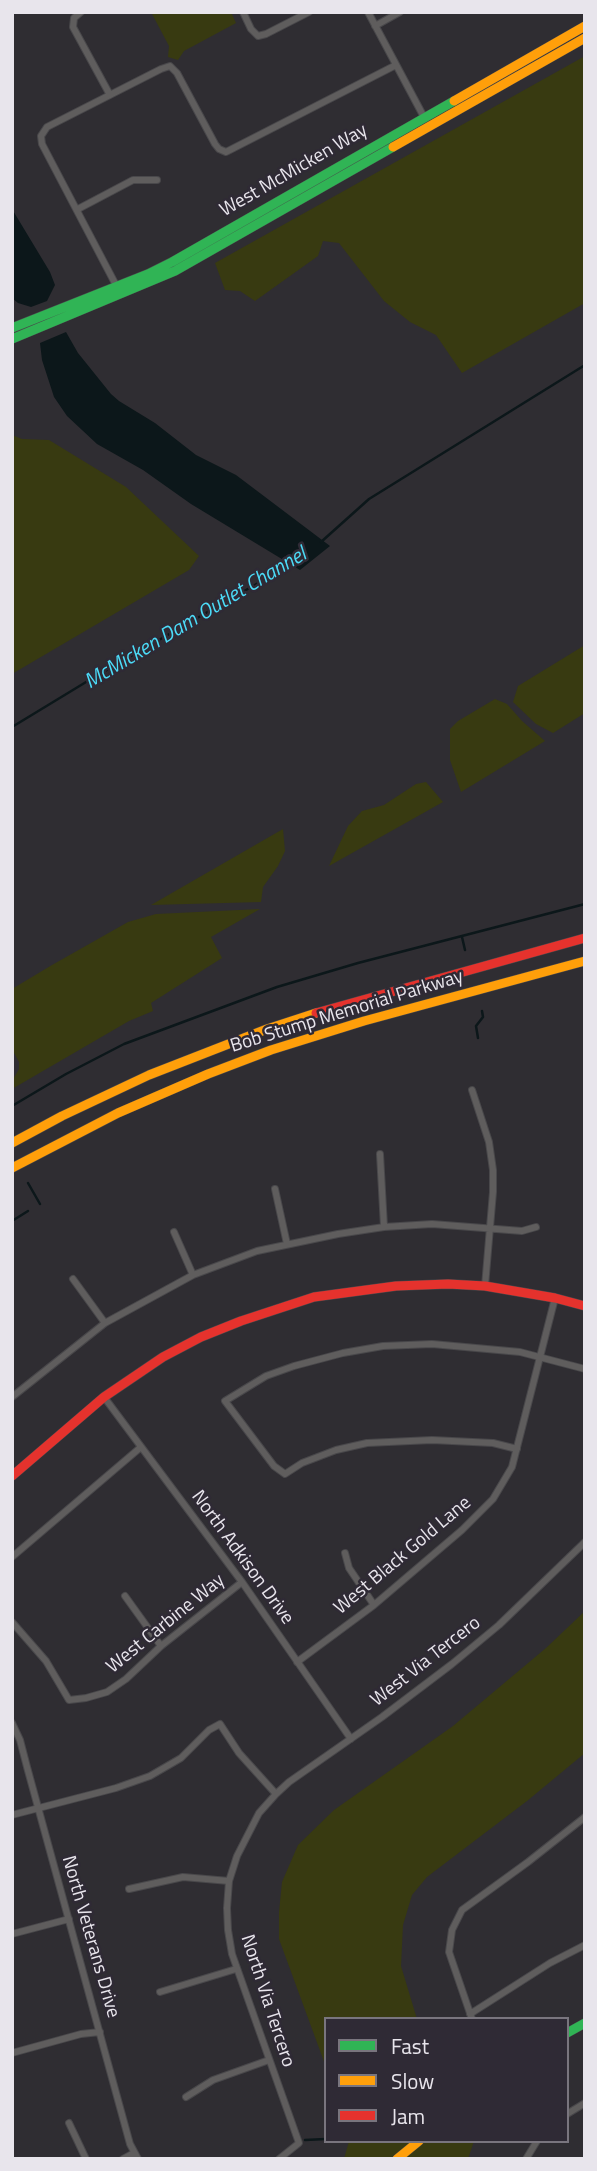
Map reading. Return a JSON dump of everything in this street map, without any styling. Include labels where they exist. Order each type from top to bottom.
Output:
[{"type":"main road","name":"West McMicken Way","points":[[12,339],[172,262],[585,26]]},
{"type":"main road","name":"West McMicken Way","points":[[12,328],[175,271],[585,38]]},
{"type":"main road","name":"Bob Stump Memorial Parkway","points":[[12,1143],[139,1079],[267,1029],[349,1003],[585,938]]},
{"type":"main road","name":"Bob Stump Memorial Parkway","points":[[12,1168],[117,1113],[271,1050],[364,1021],[585,961]]},
{"type":"main road","points":[[12,1476],[104,1398],[163,1357],[201,1337],[241,1321],[314,1297],[396,1286],[485,1286],[585,1306]]},
{"type":"main road","points":[[569,2032],[585,2023]]},
{"type":"main road","points":[[397,2159],[417,2143]]},
{"type":"street","points":[[81,12],[73,21],[75,30],[110,95]]},
{"type":"street","points":[[243,12],[251,29],[258,36],[309,12]]},
{"type":"street","points":[[368,12],[429,127]]},
{"type":"street","points":[[375,26],[400,12]]},
{"type":"street","points":[[118,290],[43,144],[41,136],[47,127],[170,66],[177,73],[219,149],[226,152],[396,65]]},
{"type":"street","points":[[78,209],[133,180],[158,180]]},
{"type":"street","points":[[472,1090],[489,1142],[493,1170],[485,1286]]},
{"type":"street","points":[[380,1154],[384,1227]]},
{"type":"street","points":[[275,1189],[287,1244]]},
{"type":"street","points":[[12,1397],[106,1323],[193,1275],[257,1251],[384,1227],[432,1224],[522,1231],[536,1227]]},
{"type":"street","points":[[174,1232],[193,1275]]},
{"type":"street","points":[[73,1279],[106,1323]]},
{"type":"street","name":"West Black Gold Lane","points":[[298,1662],[374,1605],[462,1530],[493,1499],[512,1468],[555,1298]]},
{"type":"street","points":[[517,1449],[493,1443],[432,1440],[367,1443],[336,1450],[302,1463],[285,1474],[274,1466],[225,1401],[266,1376],[294,1366],[383,1346],[432,1343],[520,1352],[585,1369]]},
{"type":"street","name":"North Adkison Drive","points":[[104,1398],[242,1582],[351,1739]]},
{"type":"street","points":[[12,1558],[141,1447]]},
{"type":"street","name":"West Via Tercero","points":[[276,1794],[452,1664],[499,1625],[585,1542]]},
{"type":"street","points":[[345,1552],[349,1568],[374,1605]]},
{"type":"street","name":"West Carbine Way","points":[[12,1622],[46,1661],[69,1700],[107,1692],[242,1582]]},
{"type":"street","points":[[125,1597],[161,1646]]},
{"type":"street","name":"North Veterans Drive","points":[[12,1723],[20,1740],[136,2156]]},
{"type":"street","points":[[12,1815],[116,1788],[150,1776],[181,1758],[209,1730],[220,1724],[239,1753],[276,1794]]},
{"type":"street","name":"North Via Tercero","points":[[276,1794],[254,1822],[237,1856],[229,1881],[228,1930],[236,1969],[299,2143],[279,2159]]},
{"type":"street","points":[[585,1817],[462,1910],[452,1930],[449,1952],[471,2016],[550,1963],[585,1945]]},
{"type":"street","points":[[129,1889],[183,1877],[229,1881]]},
{"type":"street","points":[[12,1934],[69,1919]]},
{"type":"street","points":[[160,1992],[236,1969]]},
{"type":"street","points":[[12,2053],[80,2034],[100,2032]]},
{"type":"street","points":[[186,2097],[214,2080],[269,2060]]},
{"type":"street","points":[[569,2113],[585,2103]]},
{"type":"street","points":[[69,2123],[86,2159]]},
{"type":"street","points":[[526,2159],[536,2143]]},
{"type":"street","points":[[123,2159],[136,2156]]},
{"type":"shaded area","points":[[151,12],[231,12],[236,23],[184,51],[178,60],[168,57],[169,46]]},
{"type":"shaded area","points":[[585,56],[585,303],[462,373],[436,335],[410,322],[384,301],[339,243],[323,241],[318,256],[255,301],[240,291],[225,290],[215,263]]},
{"type":"shaded area","points":[[12,209],[55,285],[47,301],[31,307],[12,298]]},
{"type":"shaded area","points":[[66,332],[78,353],[119,401],[155,423],[196,455],[236,475],[330,546],[300,570],[191,504],[143,470],[97,444],[67,416],[54,397],[42,360],[40,343]]},
{"type":"shaded area","points":[[12,435],[22,439],[49,440],[126,487],[199,556],[189,570],[12,674]]},
{"type":"shaded area","points":[[585,645],[585,713],[553,733],[536,724],[513,702],[518,686]]},
{"type":"shaded area","points":[[495,699],[507,704],[545,741],[461,792],[450,760],[450,729],[458,721]]},
{"type":"shaded area","points":[[426,782],[443,802],[329,866],[348,826],[362,811],[384,805],[416,784]]},
{"type":"shaded area","points":[[283,829],[285,851],[263,887],[261,902],[151,905]]},
{"type":"shaded area","points":[[260,909],[211,937],[222,958],[151,1003],[153,1011],[129,1021],[12,1089],[19,1062],[12,1049],[12,989],[128,922],[156,914]]},
{"type":"shaded area","points":[[585,1611],[585,1753],[427,1877],[412,1895],[403,1925],[401,1966],[416,2017],[324,2017],[324,2062],[279,1939],[282,1882],[298,1845],[334,1810],[453,1726],[546,1648]]},
{"type":"shaded area","points":[[348,2143],[473,2143],[468,2159],[344,2159]]},
{"type":"waterway","name":"McMicken Dam Outlet Channel","points":[[321,542],[369,499],[585,365]]},
{"type":"waterway","name":"McMicken Dam Outlet Channel","points":[[12,727],[293,563]]},
{"type":"waterway","points":[[12,1106],[124,1044],[277,987],[585,904]]},
{"type":"waterway","points":[[462,937],[465,950]]},
{"type":"waterway","points":[[478,1038],[476,1026],[483,1017],[482,1011]]},
{"type":"waterway","points":[[28,1183],[40,1204]]},
{"type":"waterway","points":[[12,1221],[28,1211]]},
{"type":"waterway","points":[[305,2140],[324,2139]]},
{"type":"traffic: fast","points":[[12,328],[172,262],[454,101]]},
{"type":"traffic: fast","points":[[12,339],[175,271],[393,147]]},
{"type":"traffic: fast","points":[[569,2032],[585,2023]]},
{"type":"traffic: slow","points":[[454,101],[585,26]]},
{"type":"traffic: slow","points":[[393,147],[585,38]]},
{"type":"traffic: slow","points":[[12,1168],[118,1113],[271,1050],[364,1021],[585,961]]},
{"type":"traffic: slow","points":[[12,1143],[149,1075],[316,1013]]},
{"type":"traffic: slow","points":[[397,2159],[417,2143]]},
{"type":"traffic: jam","points":[[316,1013],[585,938]]},
{"type":"traffic: jam","points":[[12,1476],[104,1397],[163,1357],[201,1337],[241,1321],[314,1297],[396,1286],[448,1284],[485,1286],[585,1306]]}]
